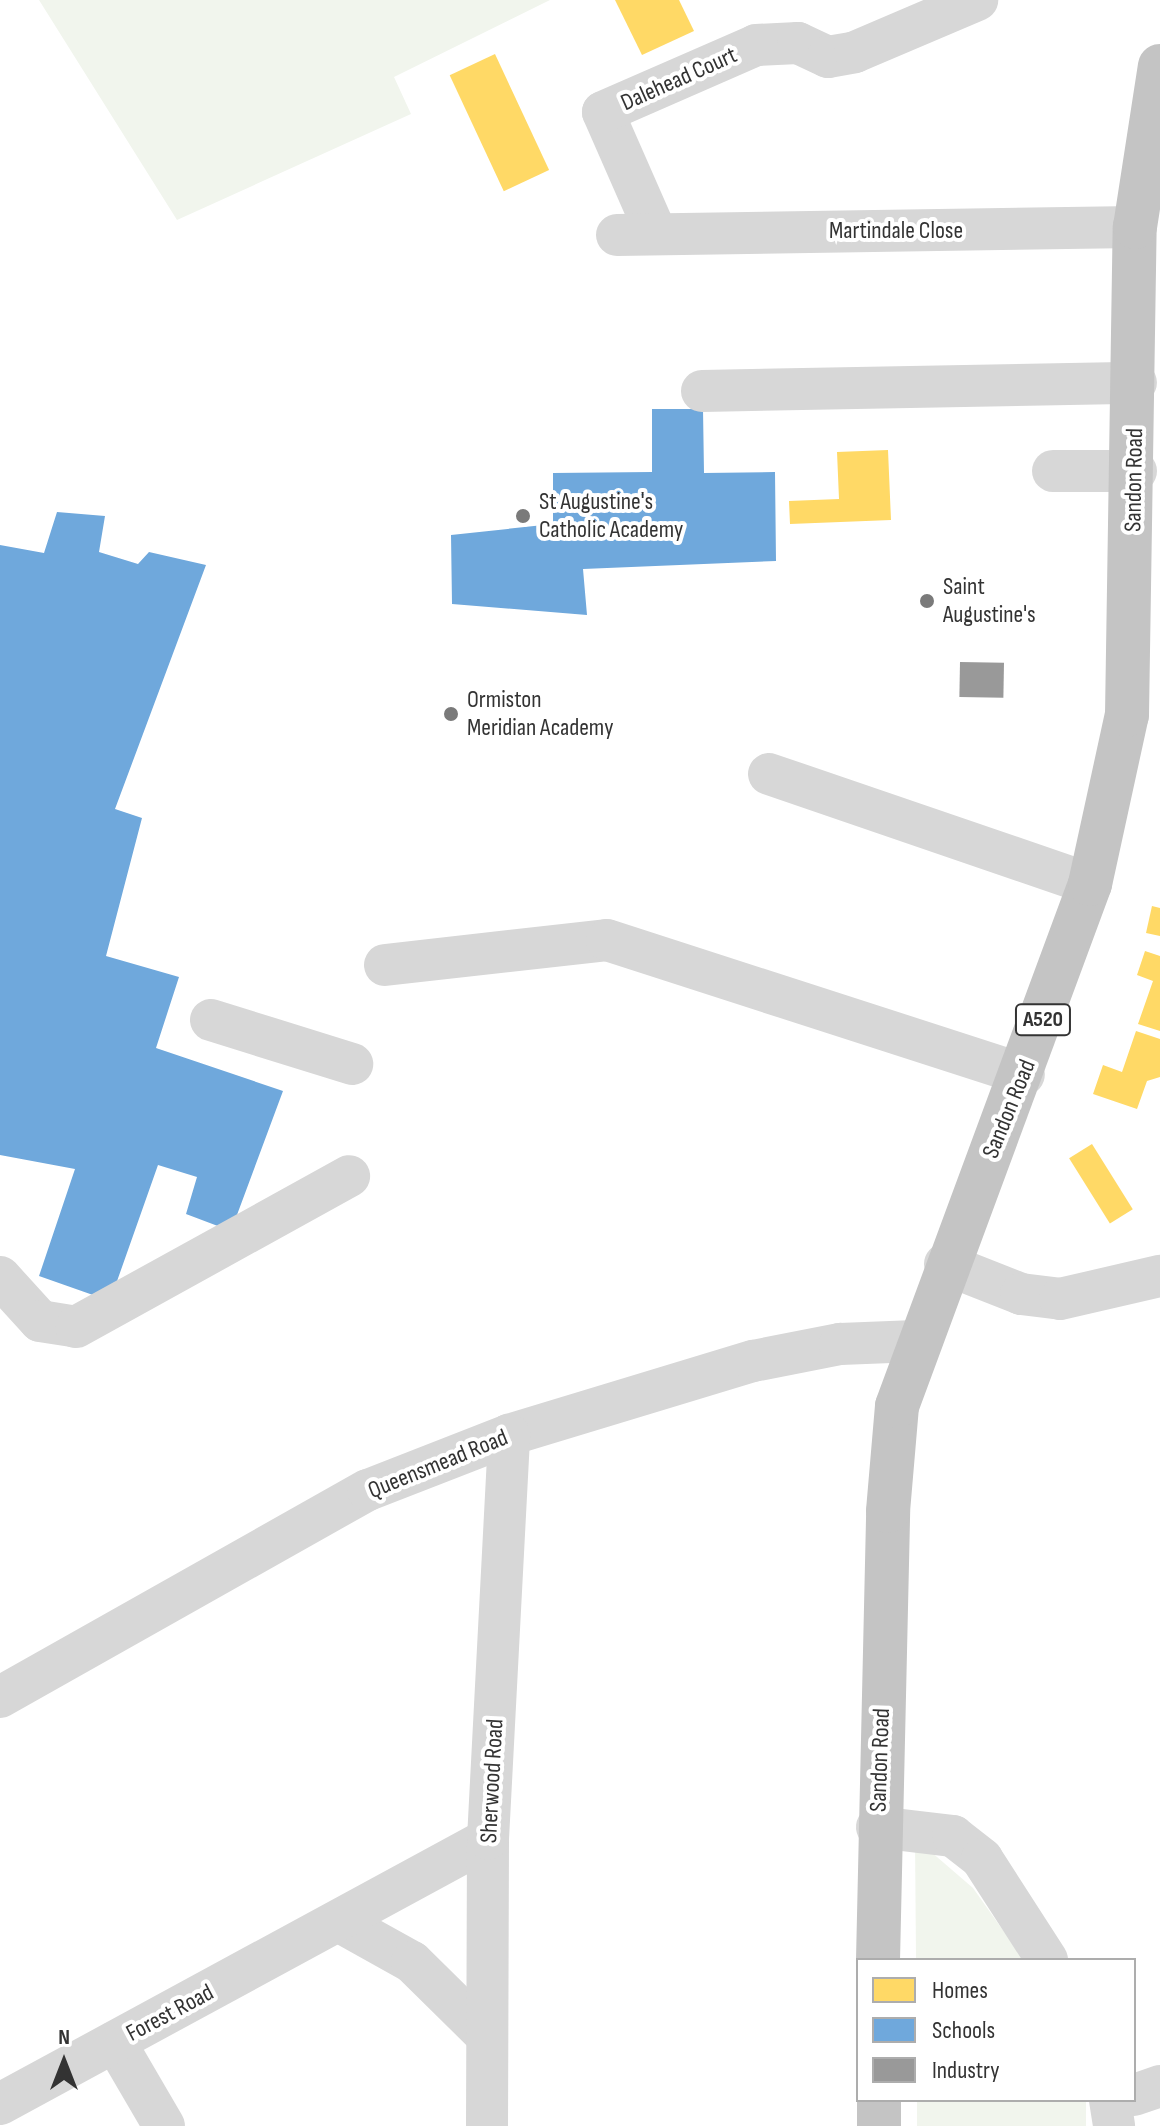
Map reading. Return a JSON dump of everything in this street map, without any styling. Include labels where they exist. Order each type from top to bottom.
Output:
[{"type":"highway","name":"Sandon Road","points":[[878,1958],[877,1827],[888,1511],[897,1406],[916,1341],[1024,1075],[1090,884],[1127,715],[1136,471],[1135,227],[1160,66]]},
{"type":"highway","points":[[879,2102],[879,2126]]},
{"type":"street","name":"Dalehead Court","points":[[603,112],[756,45],[798,43],[828,57],[855,52],[977,0]]},
{"type":"street","name":"Martindale Close","points":[[603,112],[637,234],[1135,227]]},
{"type":"street","points":[[702,391],[1136,383]]},
{"type":"street","points":[[1053,471],[1136,471]]},
{"type":"street","points":[[769,774],[1090,884]]},
{"type":"street","points":[[385,965],[607,940],[1024,1075]]},
{"type":"street","points":[[211,1020],[352,1064]]},
{"type":"street","points":[[0,1277],[40,1321],[76,1327],[349,1176]]},
{"type":"street","points":[[945,1264],[1021,1294],[1060,1299],[1160,1276]]},
{"type":"street","name":"Queensmead Road","points":[[0,1697],[368,1490],[509,1435],[753,1361],[840,1344],[916,1341]]},
{"type":"street","name":"Sherwood Road","points":[[487,2126],[488,1839],[509,1435]]},
{"type":"street","points":[[877,1827],[953,1836],[982,1859],[1046,1958]]},
{"type":"street","name":"Forest Road","points":[[0,2104],[488,1839]]},
{"type":"street","points":[[340,1922],[412,1962],[487,2036]]},
{"type":"street","points":[[115,2042],[164,2126]]},
{"type":"street","points":[[1136,2097],[1160,2086]]},
{"type":"shaded area","points":[[39,0],[550,0],[394,77],[411,114],[177,220]]},
{"type":"shaded area","points":[[915,1838],[973,1888],[1023,1958],[916,1958]]},
{"type":"shaded area","points":[[917,2102],[1086,2102],[1086,2126],[917,2126]]},
{"type":"building: Homes","points":[[615,0],[679,0],[694,31],[642,55]]},
{"type":"building: Homes","points":[[495,54],[549,170],[504,191],[450,75]]},
{"type":"building: Homes","points":[[888,450],[891,520],[790,524],[789,501],[839,499],[837,452]]},
{"type":"building: Homes","points":[[1152,906],[1160,908],[1160,936],[1146,933]]},
{"type":"building: Homes","points":[[1145,951],[1160,956],[1160,1031],[1138,1024],[1153,981],[1137,975]]},
{"type":"building: Homes","points":[[1136,1031],[1160,1039],[1160,1077],[1147,1081],[1137,1109],[1093,1094],[1103,1065],[1122,1072]]},
{"type":"building: Homes","points":[[1092,1144],[1133,1209],[1110,1224],[1069,1158]]},
{"type":"building: Schools","points":[[652,409],[703,409],[704,473],[775,472],[776,561],[583,569],[587,615],[452,604],[451,535],[553,524],[553,473],[652,472]]},
{"type":"building: Schools","points":[[57,512],[105,516],[99,552],[138,564],[149,552],[206,565],[115,809],[142,818],[106,956],[179,977],[156,1048],[283,1091],[231,1231],[186,1214],[197,1177],[158,1165],[110,1301],[39,1276],[75,1169],[0,1155],[0,545],[44,553]]},
{"type":"building: Industry","points":[[960,662],[1004,663],[1003,698],[959,697]]},
{"type":"place","name":"St Augustine's Catholic Academy","points":[[523,516]]},
{"type":"place","name":"Saint Augustine's","points":[[927,601]]},
{"type":"place","name":"Ormiston Meridian Academy","points":[[451,714]]}]
